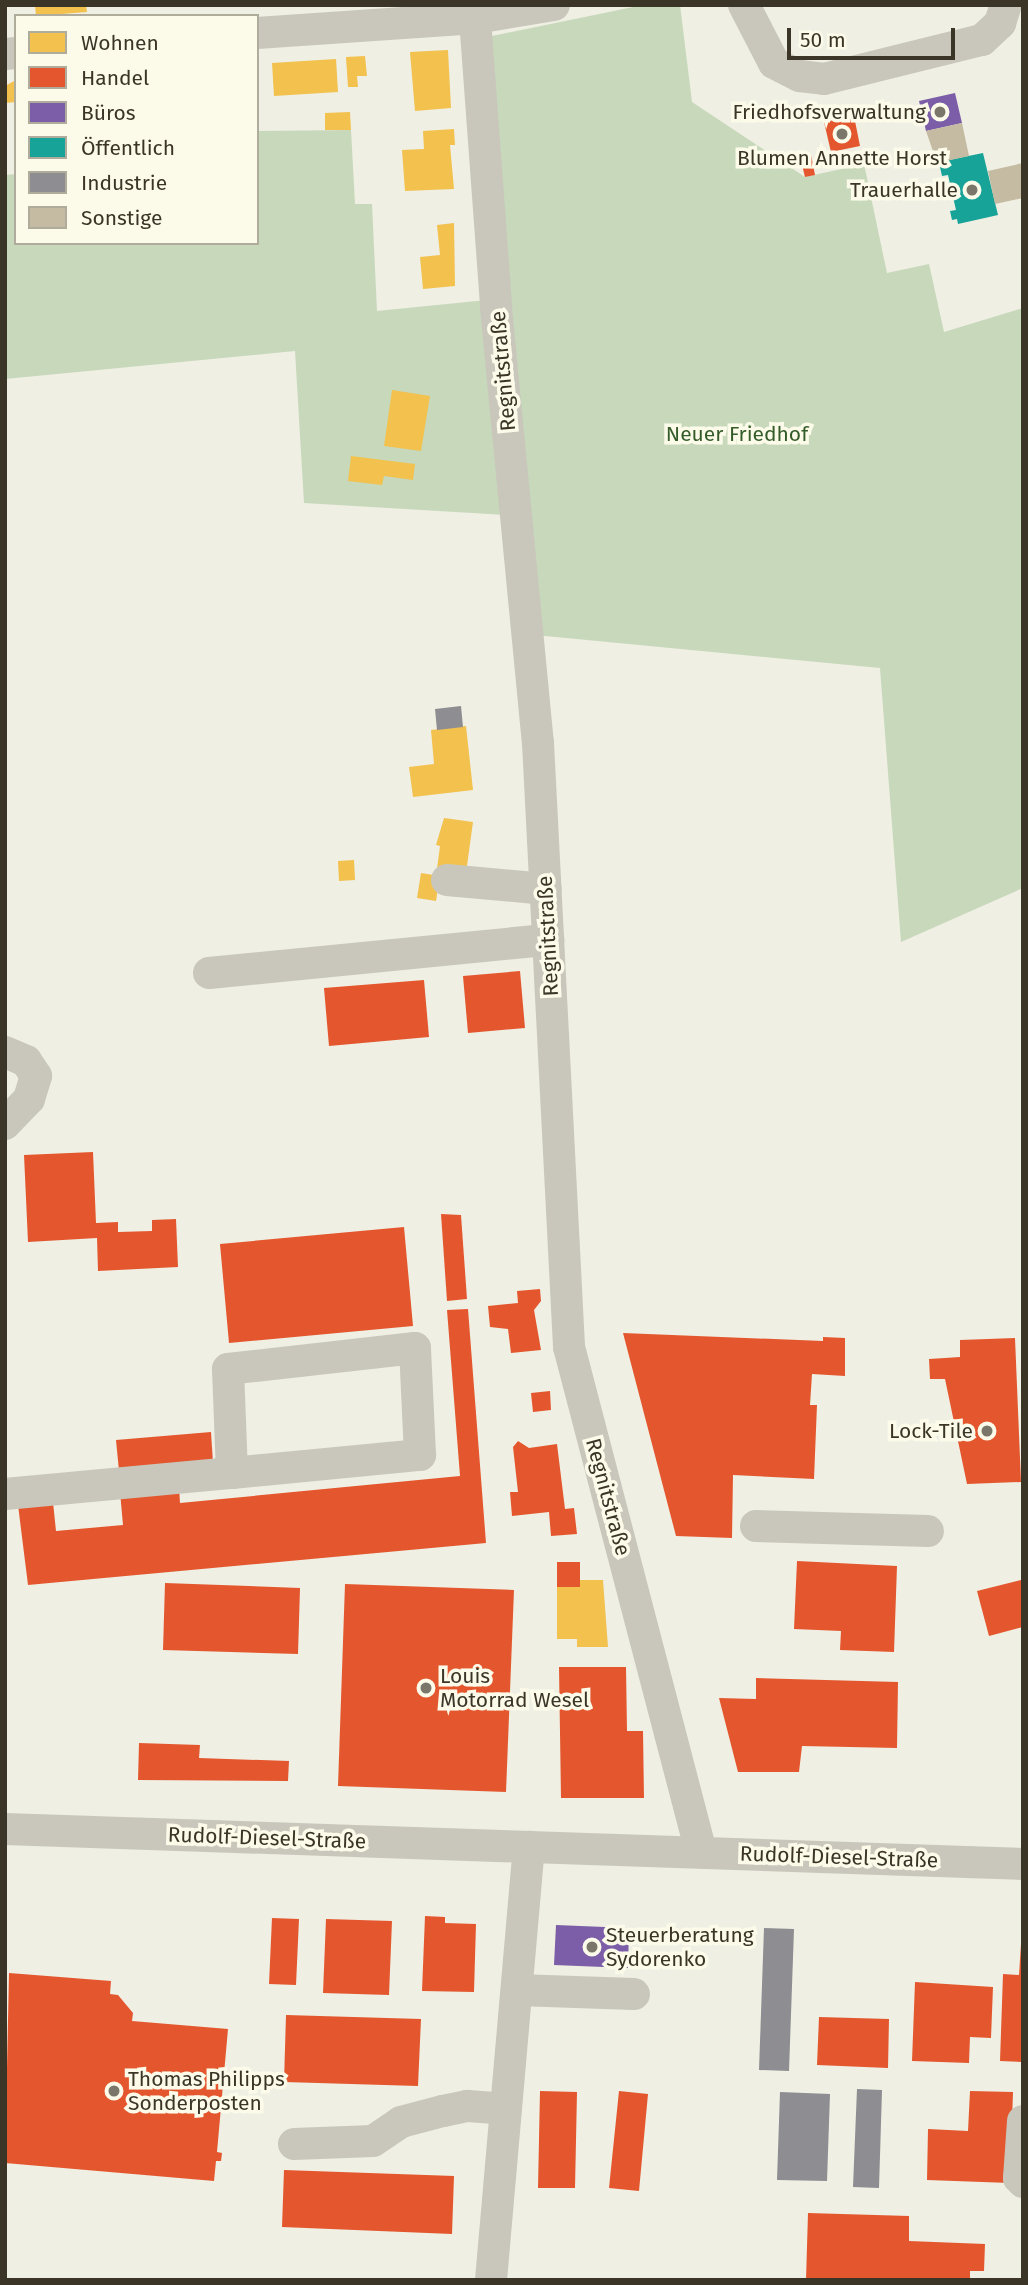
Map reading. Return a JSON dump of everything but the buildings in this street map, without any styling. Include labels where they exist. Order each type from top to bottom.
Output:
[{"type":"street","points":[[259,33],[554,5]]},
{"type":"street","points":[[744,5],[774,63],[800,76],[824,79],[982,40],[1000,23],[1006,5]]},
{"type":"street","name":"Regnitstraße","points":[[475,11],[496,308],[538,743],[569,1347],[701,1852]]},
{"type":"street","points":[[447,880],[546,889]]},
{"type":"street","points":[[209,973],[548,940]]},
{"type":"street","points":[[5,1052],[26,1061],[36,1076],[29,1099],[5,1124]]},
{"type":"street","points":[[5,1494],[232,1473],[420,1455],[415,1348],[228,1369],[232,1473]]},
{"type":"street","points":[[755,1526],[928,1531]]},
{"type":"street","name":"Rudolf-Diesel-Straße","points":[[5,1829],[1023,1864]]},
{"type":"street","points":[[491,2280],[529,1847]]},
{"type":"street","points":[[517,1990],[634,1994]]},
{"type":"street","points":[[295,2144],[373,2141],[401,2122],[443,2111],[467,2106],[506,2109]]},
{"type":"street","points":[[1023,2121],[1019,2146],[1023,2182]]},
{"type":"green space","name":"Neuer Friedhof","points":[[643,5],[680,5],[692,102],[805,177],[864,164],[887,273],[929,264],[944,332],[1023,308],[1023,888],[901,942],[880,668],[535,635],[487,37]]},
{"type":"green space","points":[[351,130],[355,204],[372,204],[377,311],[487,300],[506,515],[304,503],[295,351],[5,379],[5,175],[14,174],[14,245],[259,245],[259,131]]},
{"type":"place","name":"Friedhofsverwaltung","points":[[940,112]]},
{"type":"place","name":"Blumen Annette Horst","points":[[842,134]]},
{"type":"place","name":"Trauerhalle","points":[[972,190]]},
{"type":"place","name":"Lock-Tile","points":[[987,1431]]},
{"type":"place","name":"Louis Motorrad Wesel","points":[[426,1688]]},
{"type":"place","name":"Steuerberatung Sydorenko","points":[[592,1947]]},
{"type":"place","name":"Thomas Philipps Sonderposten","points":[[114,2091]]}]
